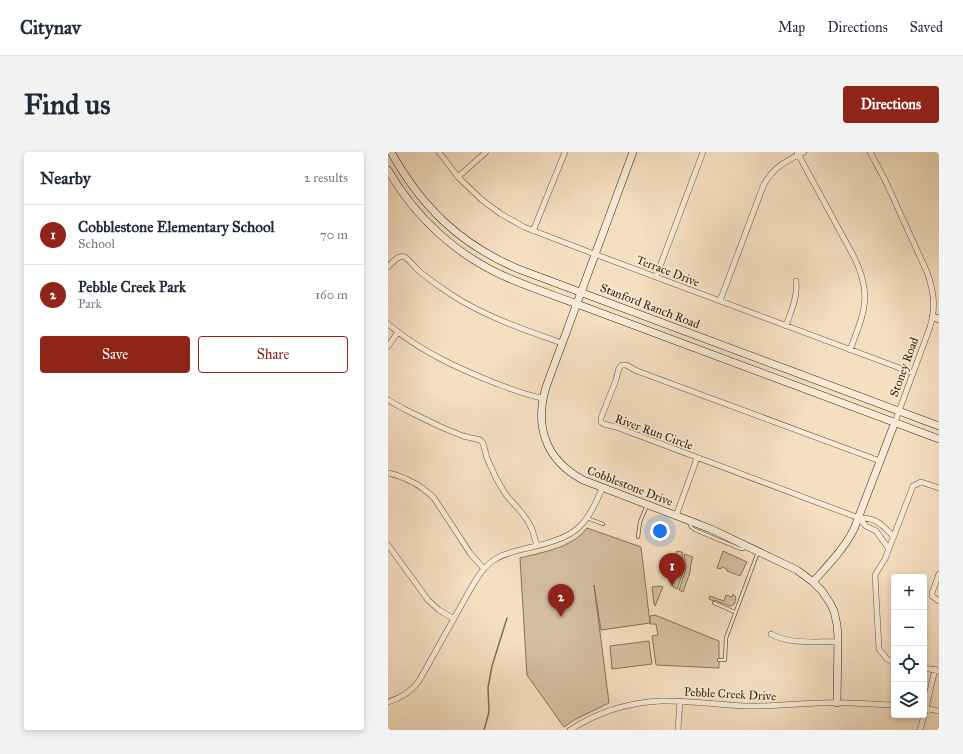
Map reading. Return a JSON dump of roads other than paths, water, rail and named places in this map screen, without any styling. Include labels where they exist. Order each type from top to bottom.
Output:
[{"type":"main road","name":"Stanford Ranch Road","points":[[391,152],[424,202],[441,219],[478,248],[510,266],[939,426]]},
{"type":"main road","name":"Cobblestone Drive","points":[[634,152],[542,398],[541,414],[544,435],[555,456],[564,467],[583,480],[711,529],[797,570],[813,582],[826,597],[834,611],[837,625],[837,704]]},
{"type":"main road","name":"Stanford Ranch Road","points":[[388,170],[424,219],[462,252],[483,265],[506,276],[577,304],[939,439]]},
{"type":"main road","name":"Stoney Road","points":[[813,582],[845,545],[854,529],[895,422]]},
{"type":"street","name":"Terrace Drive","points":[[439,152],[458,177],[490,206],[512,221],[533,231],[913,373]]},
{"type":"street","points":[[458,177],[486,152]]},
{"type":"street","points":[[533,231],[565,152]]},
{"type":"street","points":[[656,277],[703,152]]},
{"type":"street","points":[[720,301],[764,184],[774,171],[798,154],[804,152]]},
{"type":"street","name":"Stoney Road","points":[[870,152],[885,180],[931,283],[936,318],[930,327],[895,422]]},
{"type":"street","points":[[798,154],[854,257],[863,280],[865,296],[863,314],[850,350]]},
{"type":"street","points":[[388,268],[397,257],[405,257],[437,285],[471,306],[562,343]]},
{"type":"street","points":[[786,326],[795,300],[796,281]]},
{"type":"street","points":[[388,324],[437,357],[464,370],[523,393],[542,398]]},
{"type":"street","points":[[388,346],[398,332]]},
{"type":"street","name":"River Run Circle","points":[[859,518],[604,424],[601,422],[601,418],[616,380],[619,368],[622,365],[626,365],[880,461]]},
{"type":"street","points":[[388,400],[436,425],[463,436],[480,440],[483,443],[487,458],[496,478],[506,495],[527,520],[532,529],[537,546]]},
{"type":"street","points":[[676,516],[697,458]]},
{"type":"street","points":[[388,473],[412,482],[434,498],[470,553],[484,569]]},
{"type":"street","points":[[891,662],[887,660],[879,649],[875,575],[885,559],[913,486],[921,482],[939,488]]},
{"type":"street","points":[[388,702],[406,694],[417,684],[471,588],[484,569],[495,559],[507,554],[549,543],[566,536],[579,527],[587,518],[595,506],[602,488]]},
{"type":"street","points":[[859,518],[877,521],[894,536]]},
{"type":"street","points":[[859,518],[866,526],[876,531],[889,549]]},
{"type":"street","points":[[388,545],[428,600],[439,610],[454,619]]},
{"type":"street","points":[[939,574],[932,596],[939,601]]},
{"type":"street","points":[[771,634],[777,638],[794,641],[838,642]]},
{"type":"street","points":[[927,668],[937,670],[927,702]]},
{"type":"street","name":"Pebble Creek Drive","points":[[570,730],[591,718],[617,708],[638,703],[661,701],[752,706],[837,704],[891,705]]},
{"type":"street","points":[[678,730],[680,701]]},
{"type":"street","points":[[927,708],[939,711]]},
{"type":"street","points":[[920,730],[923,718]]},
{"type":"lane","points":[[638,536],[640,522],[647,505]]},
{"type":"lane","points":[[587,518],[603,524]]},
{"type":"lane","points":[[719,660],[725,660],[726,638],[758,551]]},
{"type":"lane","points":[[714,603],[735,612]]},
{"type":"waterway","points":[[484,730],[489,712],[488,688],[492,666],[507,618]]},
{"type":"place","name":"Cobblestone Elementary School","points":[[672,586]]},
{"type":"place","name":"Pebble Creek Park","points":[[561,617]]}]
